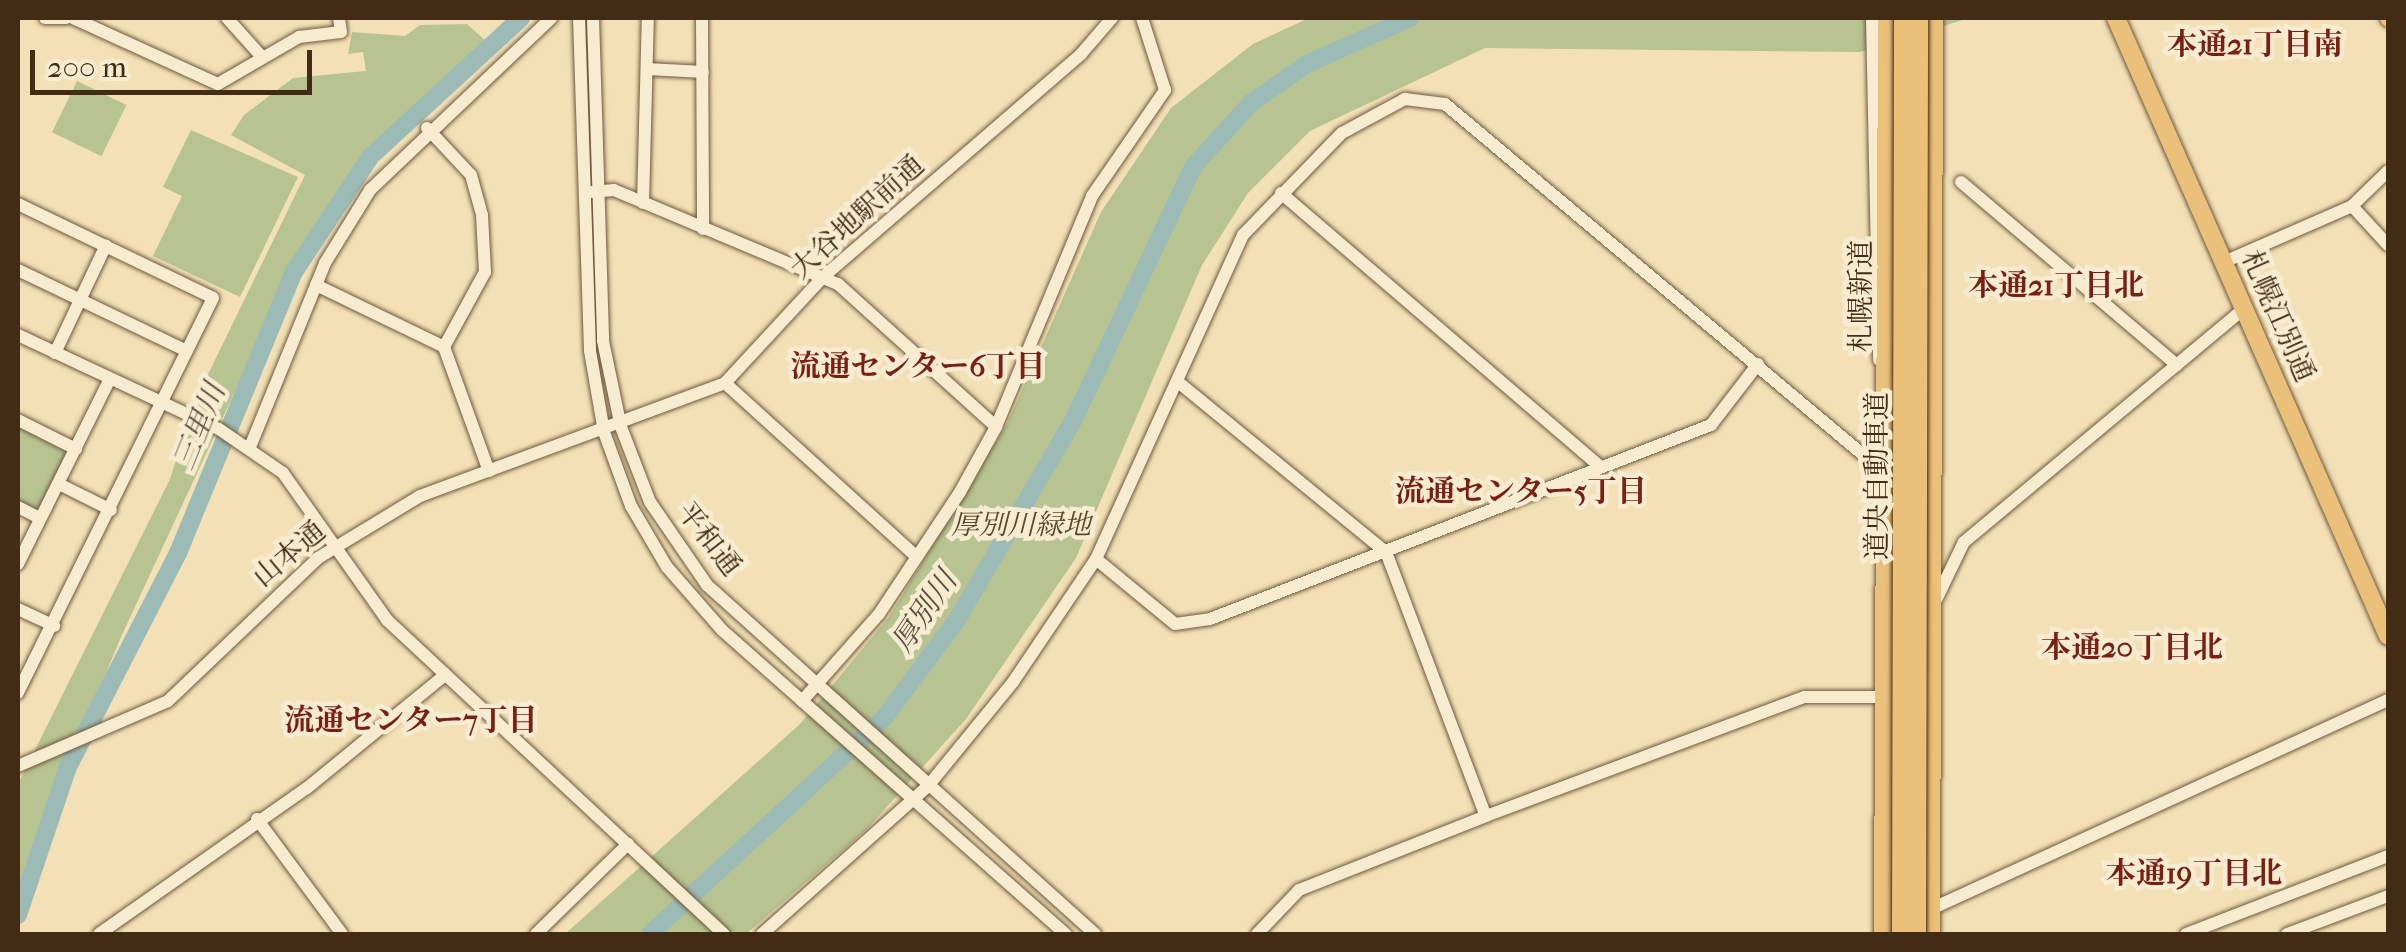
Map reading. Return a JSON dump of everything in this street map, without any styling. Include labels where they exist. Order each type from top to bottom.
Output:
[{"type":"highway","name":"道央自動車道","points":[[1887,18],[1900,934]]},
{"type":"highway","name":"札幌新道","points":[[1884,934],[1887,18]]},
{"type":"highway","name":"道央自動車道","points":[[1917,934],[1919,18]]},
{"type":"highway","points":[[1931,934],[1934,18]]},
{"type":"highway","name":"札幌江別通","points":[[2116,18],[2388,636]]},
{"type":"street","points":[[46,18],[70,18],[218,84],[299,37],[341,32],[339,18]]},
{"type":"street","points":[[227,18],[262,57]]},
{"type":"street","points":[[250,448],[316,285],[370,190],[427,128],[551,18]]},
{"type":"street","name":"平和通","points":[[579,18],[590,351],[604,432],[631,506],[667,567],[802,700],[1066,934]]},
{"type":"street","name":"平和通","points":[[593,18],[603,341],[621,427],[650,502],[708,584],[832,701],[1095,934]]},
{"type":"street","points":[[643,204],[648,18]]},
{"type":"street","points":[[702,18],[703,229]]},
{"type":"street","name":"大谷地駅前通","points":[[621,427],[724,384],[823,277],[1081,54],[1112,18]]},
{"type":"street","points":[[802,700],[918,557],[996,427],[1092,196],[1165,90],[1142,18]]},
{"type":"street","points":[[1887,18],[1874,39],[1876,342],[1888,437]]},
{"type":"street","points":[[648,69],[703,72]]},
{"type":"street","points":[[762,934],[928,786],[1012,682],[1096,559],[1243,235],[1342,134],[1405,99],[1429,98],[1758,364],[1888,475]]},
{"type":"street","points":[[427,128],[471,175],[481,204],[485,272],[444,347]]},
{"type":"street","points":[[2224,262],[2352,206],[2388,171]]},
{"type":"street","points":[[1961,182],[2176,365]]},
{"type":"street","points":[[584,192],[601,192],[643,204],[823,277],[996,427]]},
{"type":"street","points":[[1281,194],[1599,466]]},
{"type":"street","points":[[18,204],[213,298],[18,692]]},
{"type":"street","points":[[2352,206],[2388,245]]},
{"type":"street","points":[[55,353],[106,245]]},
{"type":"street","points":[[18,270],[187,351]]},
{"type":"street","points":[[316,285],[444,347],[489,470]]},
{"type":"street","points":[[1934,608],[1964,542],[2244,308]]},
{"type":"street","points":[[18,335],[219,429],[283,473],[339,543],[387,620],[723,933]]},
{"type":"street","points":[[1096,559],[1175,624],[1210,618],[1710,425],[1758,364]]},
{"type":"street","points":[[18,564],[110,379]]},
{"type":"street","points":[[1178,382],[1386,552],[1486,816]]},
{"type":"street","points":[[724,384],[918,557]]},
{"type":"street","points":[[18,420],[76,448]]},
{"type":"street","name":"山本通","points":[[18,766],[105,730],[191,683],[339,543],[420,496],[621,427]]},
{"type":"street","points":[[59,484],[111,510]]},
{"type":"street","points":[[18,508],[40,518]]},
{"type":"street","points":[[18,609],[54,626]]},
{"type":"street","points":[[99,934],[257,819],[307,788],[445,675]]},
{"type":"street","points":[[1257,934],[1299,890],[1805,697],[1932,697]]},
{"type":"street","points":[[1931,909],[2388,700]]},
{"type":"street","points":[[257,819],[342,934]]},
{"type":"street","points":[[536,934],[628,844]]},
{"type":"street","points":[[2186,934],[2388,856]]},
{"type":"street","points":[[2287,934],[2388,896]]},
{"type":"street","points":[[2227,920],[2233,934]]},
{"type":"green space","name":"厚別川緑地","points":[[1309,18],[1969,18],[1860,52],[1485,48],[1310,131],[1248,193],[1202,265],[1076,558],[966,719],[866,830],[746,934],[565,934],[800,724],[889,617],[1007,424],[1101,212],[1171,108],[1253,44]]},
{"type":"green space","points":[[467,24],[488,43],[341,191],[301,249],[121,637],[18,886],[18,784],[170,479],[194,403],[305,175],[231,135],[244,115],[293,78],[366,71],[363,52],[348,54],[352,32],[405,36],[420,25]]},
{"type":"green space","points":[[77,81],[126,105],[101,156],[52,132]]},
{"type":"green space","points":[[191,130],[298,177],[240,297],[153,256],[182,196],[163,187]]},
{"type":"green space","points":[[18,424],[73,450],[40,515],[18,505]]},
{"type":"waterway","name":"三里川","points":[[18,915],[67,769],[178,553],[294,272],[370,157],[521,18]]},
{"type":"waterway","name":"厚別川","points":[[650,934],[885,717],[957,620],[1073,421],[1193,167],[1251,103],[1307,64],[1410,18]]},
{"type":"district","name":"本通21丁目南","points":[[2255,45]]},
{"type":"district","name":"本通21丁目北","points":[[2056,286]]},
{"type":"district","name":"流通センター6丁目","points":[[918,367]]},
{"type":"district","name":"流通センター5丁目","points":[[1521,492]]},
{"type":"district","name":"本通20丁目北","points":[[2132,648]]},
{"type":"district","name":"流通センター7丁目","points":[[411,721]]},
{"type":"district","name":"本通19丁目北","points":[[2194,874]]}]
